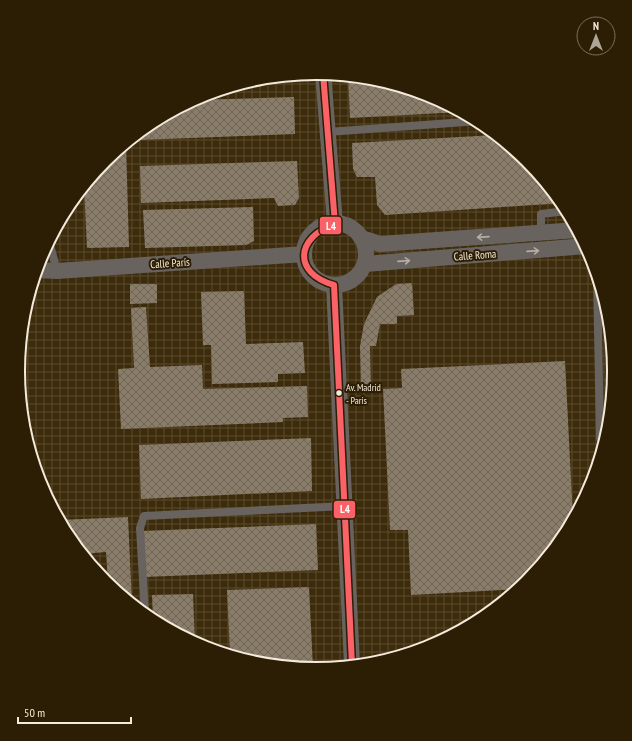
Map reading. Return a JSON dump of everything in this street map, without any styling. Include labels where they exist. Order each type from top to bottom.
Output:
[{"type":"street","points":[[324,80],[334,224]]},
{"type":"street","points":[[334,224],[350,228],[361,238],[365,246],[365,264],[361,272],[353,280],[345,284],[334,285],[318,280],[308,270],[304,254],[307,242],[313,232],[324,226],[334,224]]},
{"type":"street","name":"Calle Roma","points":[[361,238],[380,244],[571,230]]},
{"type":"street","name":"Calle Roma","points":[[365,264],[579,247]]},
{"type":"street","name":"Calle París","points":[[43,270],[57,271],[304,254]]},
{"type":"street","points":[[334,285],[352,659]]},
{"type":"lane","points":[[328,132],[468,122]]},
{"type":"lane","points":[[542,232],[540,214],[560,212]]},
{"type":"lane","points":[[51,250],[57,271]]},
{"type":"lane","points":[[597,297],[600,432]]},
{"type":"lane","points":[[144,605],[140,528],[144,516],[345,506]]},
{"type":"shaded area","points":[[297,80],[335,80],[354,82],[391,89],[410,95],[462,118],[508,152],[547,193],[568,225],[577,242],[592,277],[597,295],[605,333],[607,370],[605,408],[592,464],[568,516],[547,548],[535,562],[508,589],[493,601],[461,623],[445,631],[410,646],[391,652],[335,661],[316,662],[278,659],[241,652],[222,646],[170,623],[124,589],[85,548],[64,516],[40,464],[27,408],[25,370],[27,333],[35,295],[40,277],[55,242],[64,225],[85,193],[124,152],[171,118],[205,102],[241,89]]},
{"type":"building","points":[[348,81],[391,89],[410,95],[450,113],[350,118]]},
{"type":"building","points":[[294,97],[295,134],[139,140],[171,118],[211,99]]},
{"type":"building","points":[[487,136],[522,165],[547,193],[554,204],[385,215],[377,205],[375,177],[357,177],[353,169],[352,143]]},
{"type":"building","points":[[126,150],[129,247],[87,248],[84,194],[110,165]]},
{"type":"building","points":[[297,161],[299,198],[295,205],[278,206],[274,198],[141,203],[140,166]]},
{"type":"building","points":[[253,207],[254,241],[246,245],[145,248],[143,210]]},
{"type":"building","points":[[412,283],[414,315],[397,316],[397,324],[380,324],[376,346],[370,346],[371,390],[361,390],[360,346],[364,324],[377,297],[396,284]]},
{"type":"building","points":[[130,284],[157,284],[157,303],[130,304]]},
{"type":"building","points":[[244,291],[246,344],[303,342],[305,373],[278,374],[278,382],[212,384],[211,345],[203,345],[201,292]]},
{"type":"building","points":[[146,307],[150,367],[202,365],[203,389],[307,386],[308,417],[283,418],[283,422],[121,429],[118,369],[134,368],[131,308]]},
{"type":"building","points":[[565,361],[572,508],[547,548],[522,576],[507,590],[411,595],[408,530],[390,530],[383,389],[402,388],[401,369]]},
{"type":"building","points":[[311,438],[312,491],[141,499],[139,445]]},
{"type":"building","points":[[128,517],[132,595],[108,573],[106,552],[90,553],[66,520]]},
{"type":"building","points":[[316,524],[318,570],[144,577],[142,531]]},
{"type":"building","points":[[309,587],[313,662],[259,656],[230,648],[227,590]]},
{"type":"building","points":[[193,594],[195,634],[170,623],[153,611],[152,595]]},
{"type":"transit line","name":"L4","points":[[324,80],[335,224],[312,237],[306,246],[304,255],[306,264],[311,272],[320,279],[334,285],[352,659]]},
{"type":"place","name":"Av. Madrid - París","points":[[339,393]]}]
